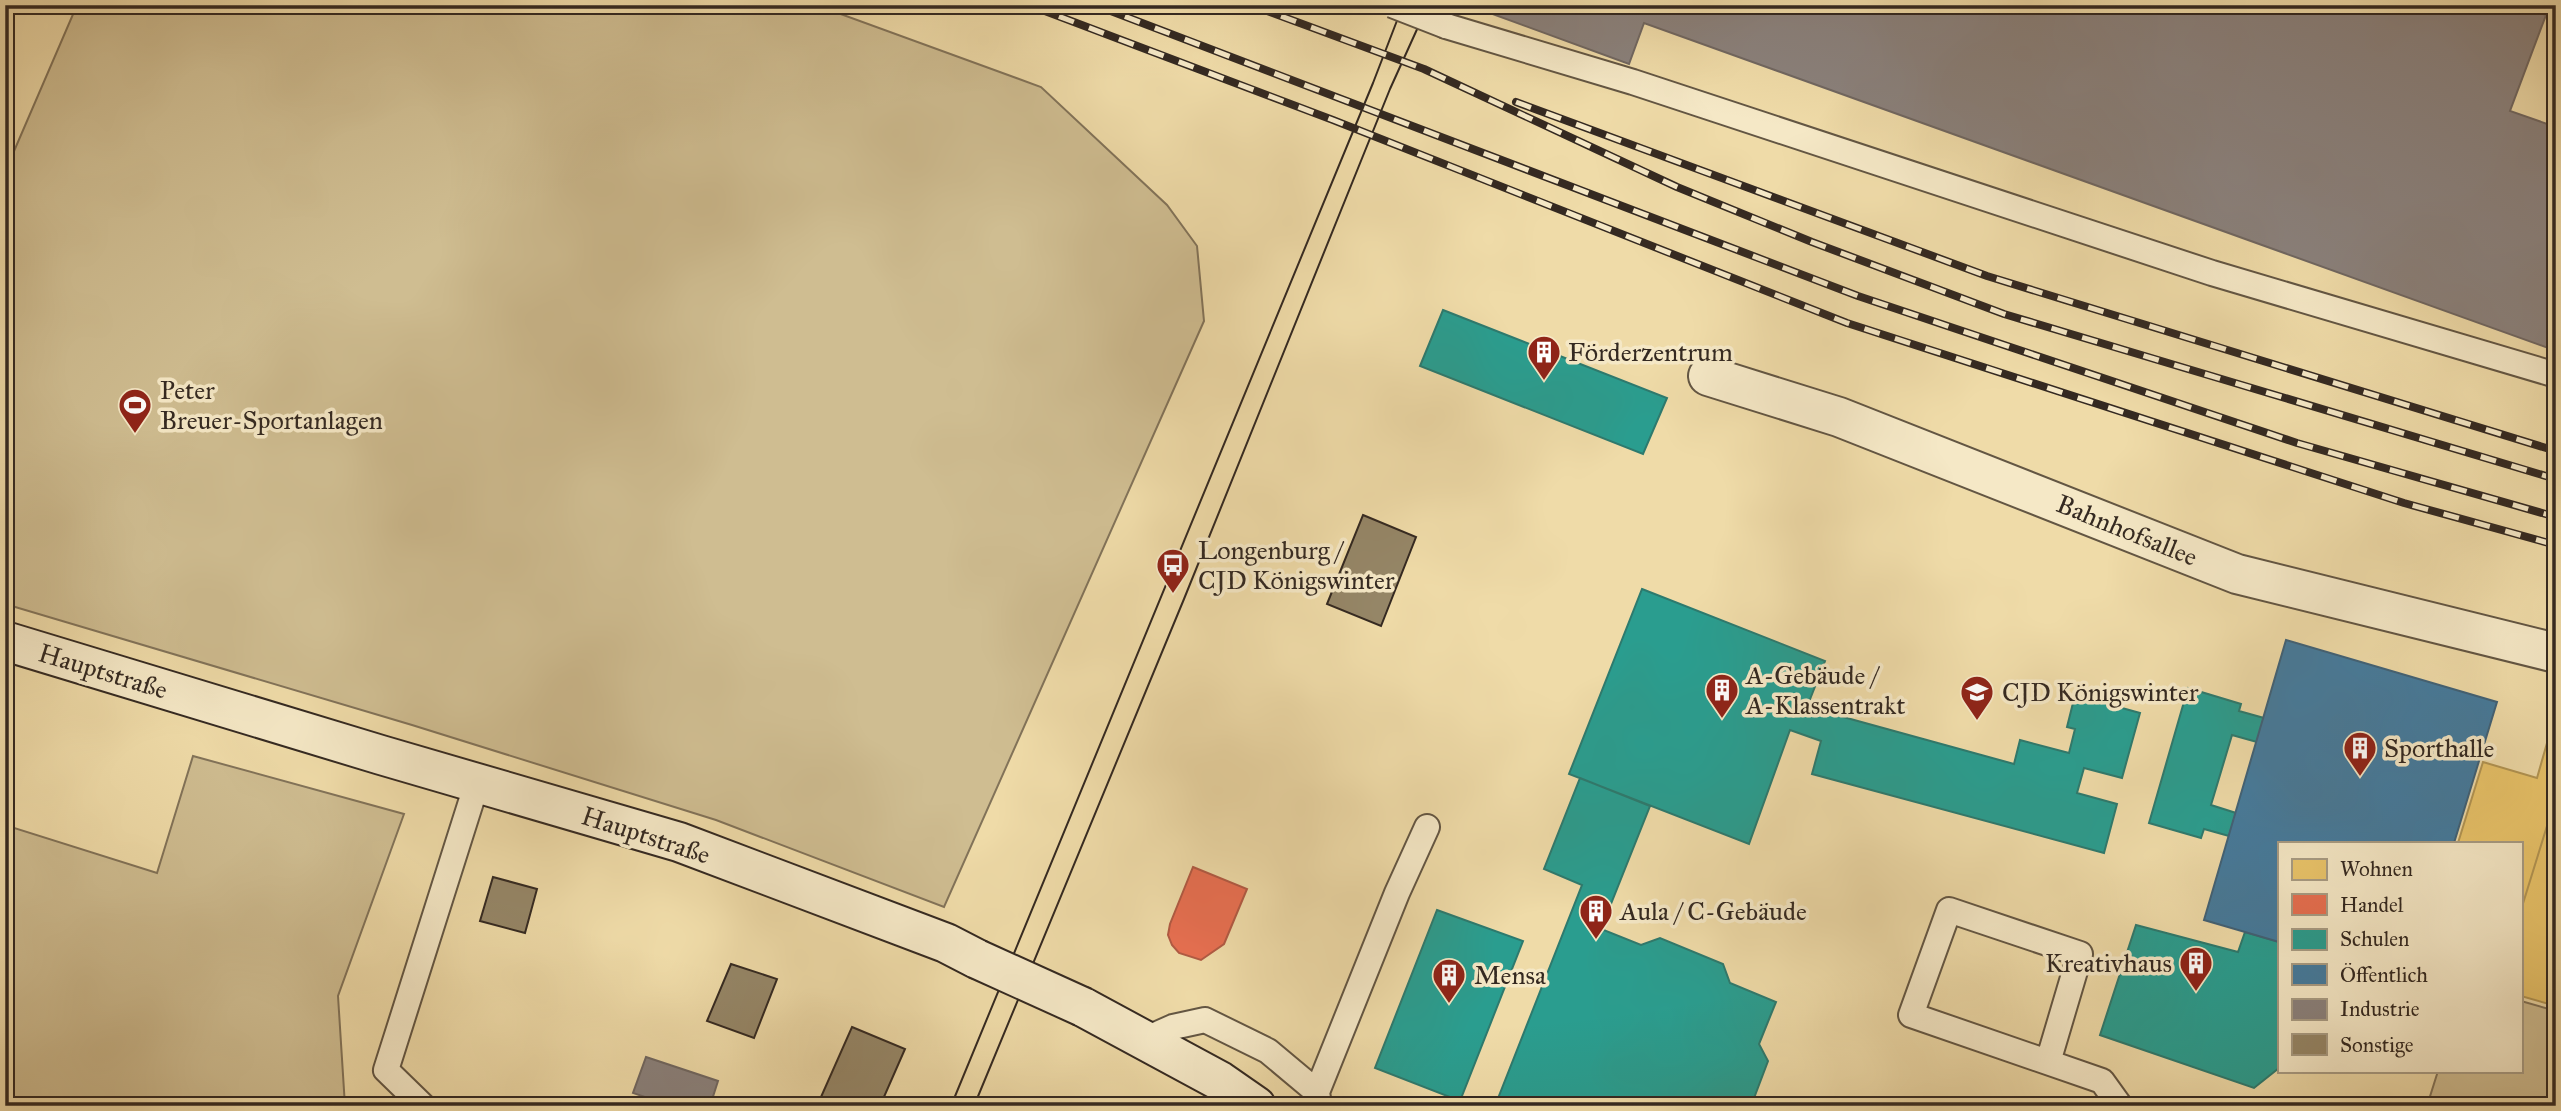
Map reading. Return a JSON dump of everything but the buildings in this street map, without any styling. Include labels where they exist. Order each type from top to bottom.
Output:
[{"type":"main road","name":"Bahnhofsallee","points":[[1708,376],[1839,417],[2237,574],[2556,653]]},
{"type":"main road","name":"Hauptstraße","points":[[5,641],[678,842],[946,943],[1146,1039],[1220,1081],[1256,1106]]},
{"type":"lane","points":[[1392,5],[1446,26],[1633,82],[2212,273],[2556,375]]},
{"type":"lane","points":[[423,1106],[386,1070],[477,783]]},
{"type":"lane","points":[[1146,1039],[1173,1027],[1205,1020],[1268,1051],[1318,1099],[1397,894],[1427,827]]},
{"type":"lane","points":[[2048,1062],[2080,954],[1950,910],[1912,1015],[2102,1081],[2120,1106]]},
{"type":"shaded area","points":[[77,5],[816,5],[1041,87],[1167,205],[1197,246],[1204,321],[944,907],[716,820],[412,725],[5,604],[5,172]]},
{"type":"shaded area","points":[[193,756],[404,814],[338,996],[345,1106],[5,1106],[5,825],[157,873]]},
{"type":"shaded area","points":[[2522,1001],[2556,1011],[2556,1106],[2427,1106],[2438,1072],[2522,1072]]},
{"type":"tram line","points":[[951,1106],[1403,5]]},
{"type":"tram line","points":[[974,1106],[1184,599],[1390,89],[1428,5]]},
{"type":"railway","points":[[1029,5],[1333,120],[1847,323],[2404,503],[2556,545]]},
{"type":"railway","points":[[1095,5],[1858,296],[2297,443],[2556,517]]},
{"type":"railway","points":[[1251,5],[1424,69],[1677,187],[1812,242],[2004,314],[2556,479]]},
{"type":"railway","points":[[1516,102],[1987,276],[2556,451]]},
{"type":"place","name":"Förderzentrum","points":[[1544,382]]},
{"type":"place","name":"Peter Breuer-Sportanlagen","points":[[135,435]]},
{"type":"place","name":"Longenburg / CJD Königswinter","points":[[1173,595]]},
{"type":"place","name":"A-Gebäude / A-Klassentrakt","points":[[1722,720]]},
{"type":"place","name":"CJD Königswinter","points":[[1977,722]]},
{"type":"place","name":"Sporthalle","points":[[2360,778]]},
{"type":"place","name":"Aula / C-Gebäude","points":[[1596,941]]},
{"type":"place","name":"Kreativhaus","points":[[2196,993]]},
{"type":"place","name":"Mensa","points":[[1449,1005]]}]
